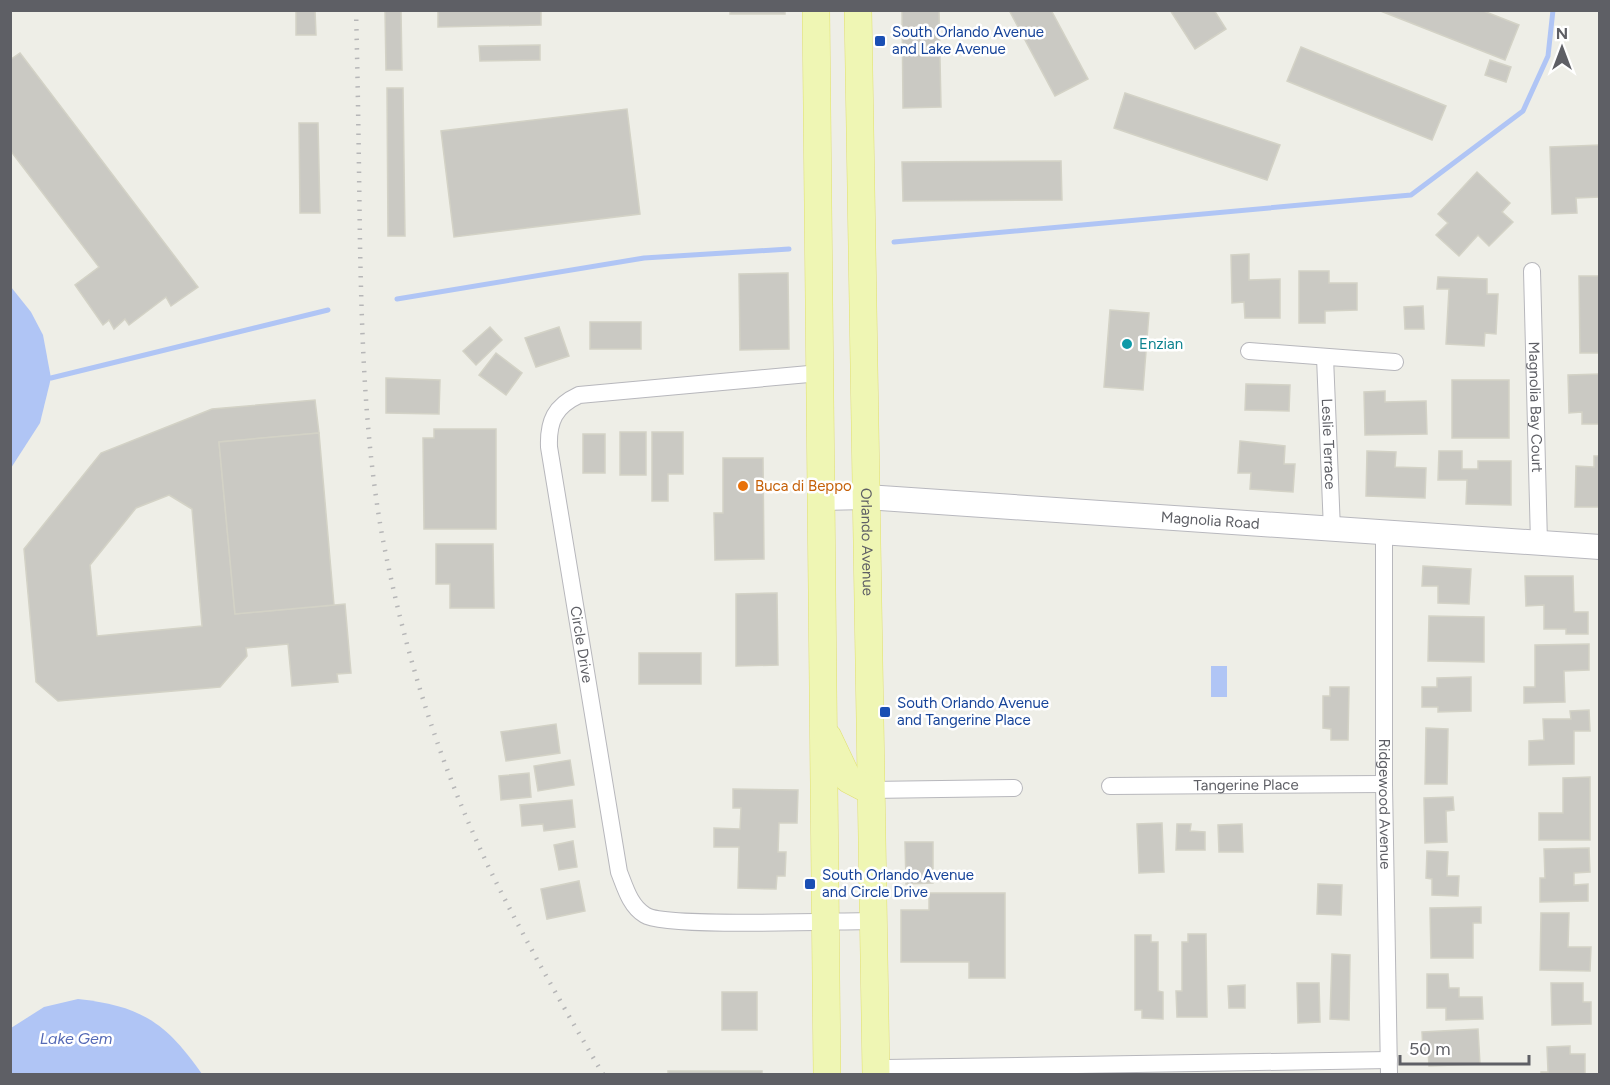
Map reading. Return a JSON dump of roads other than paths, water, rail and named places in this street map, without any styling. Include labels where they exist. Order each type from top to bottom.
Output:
[{"type":"main road","points":[[816,10],[827,1074]]},
{"type":"main road","name":"Orlando Avenue","points":[[858,10],[871,921],[873,1003],[882,1072]]},
{"type":"main road","points":[[823,724],[839,765],[848,779],[869,790]]},
{"type":"street","name":"Magnolia Bay Court","points":[[1532,271],[1539,543]]},
{"type":"street","points":[[1249,351],[1395,362]]},
{"type":"street","name":"Leslie Terrace","points":[[1325,357],[1332,530]]},
{"type":"street","name":"Circle Drive","points":[[820,373],[579,395],[564,402],[552,417],[548,431],[550,458],[619,872],[632,902],[646,917],[684,922],[871,921]]},
{"type":"street","name":"Magnolia Road","points":[[820,498],[866,497],[1599,548]]},
{"type":"street","name":"Ridgewood Avenue","points":[[1384,534],[1384,784],[1389,1067]]},
{"type":"street","name":"Tangerine Place","points":[[1110,786],[1384,784]]},
{"type":"street","points":[[869,790],[1014,788]]},
{"type":"street","points":[[882,1072],[1389,1067]]},
{"type":"water","points":[[11,287],[31,312],[43,335],[51,378],[40,423],[11,468]]},
{"type":"water","points":[[1211,666],[1227,666],[1227,697],[1211,697]]},
{"type":"water","name":"Lake Gem","points":[[78,999],[119,1006],[150,1020],[176,1042],[202,1074],[11,1074],[11,1028],[44,1007]]},
{"type":"waterway","points":[[894,242],[1411,195],[1523,111],[1548,56],[1553,10]]},
{"type":"waterway","points":[[397,299],[644,258],[789,249]]},
{"type":"waterway","points":[[51,378],[328,310]]},
{"type":"railway","points":[[356,10],[365,390],[376,499],[391,580],[428,713],[459,800],[477,842],[522,932],[603,1074]]},
{"type":"place","name":"South Orlando Avenue and Lake Avenue","points":[[880,41]]},
{"type":"place","name":"Enzian","points":[[1127,344]]},
{"type":"place","name":"Buca di Beppo","points":[[743,486]]},
{"type":"place","name":"South Orlando Avenue and Tangerine Place","points":[[885,712]]},
{"type":"place","name":"South Orlando Avenue and Circle Drive","points":[[810,884]]}]
